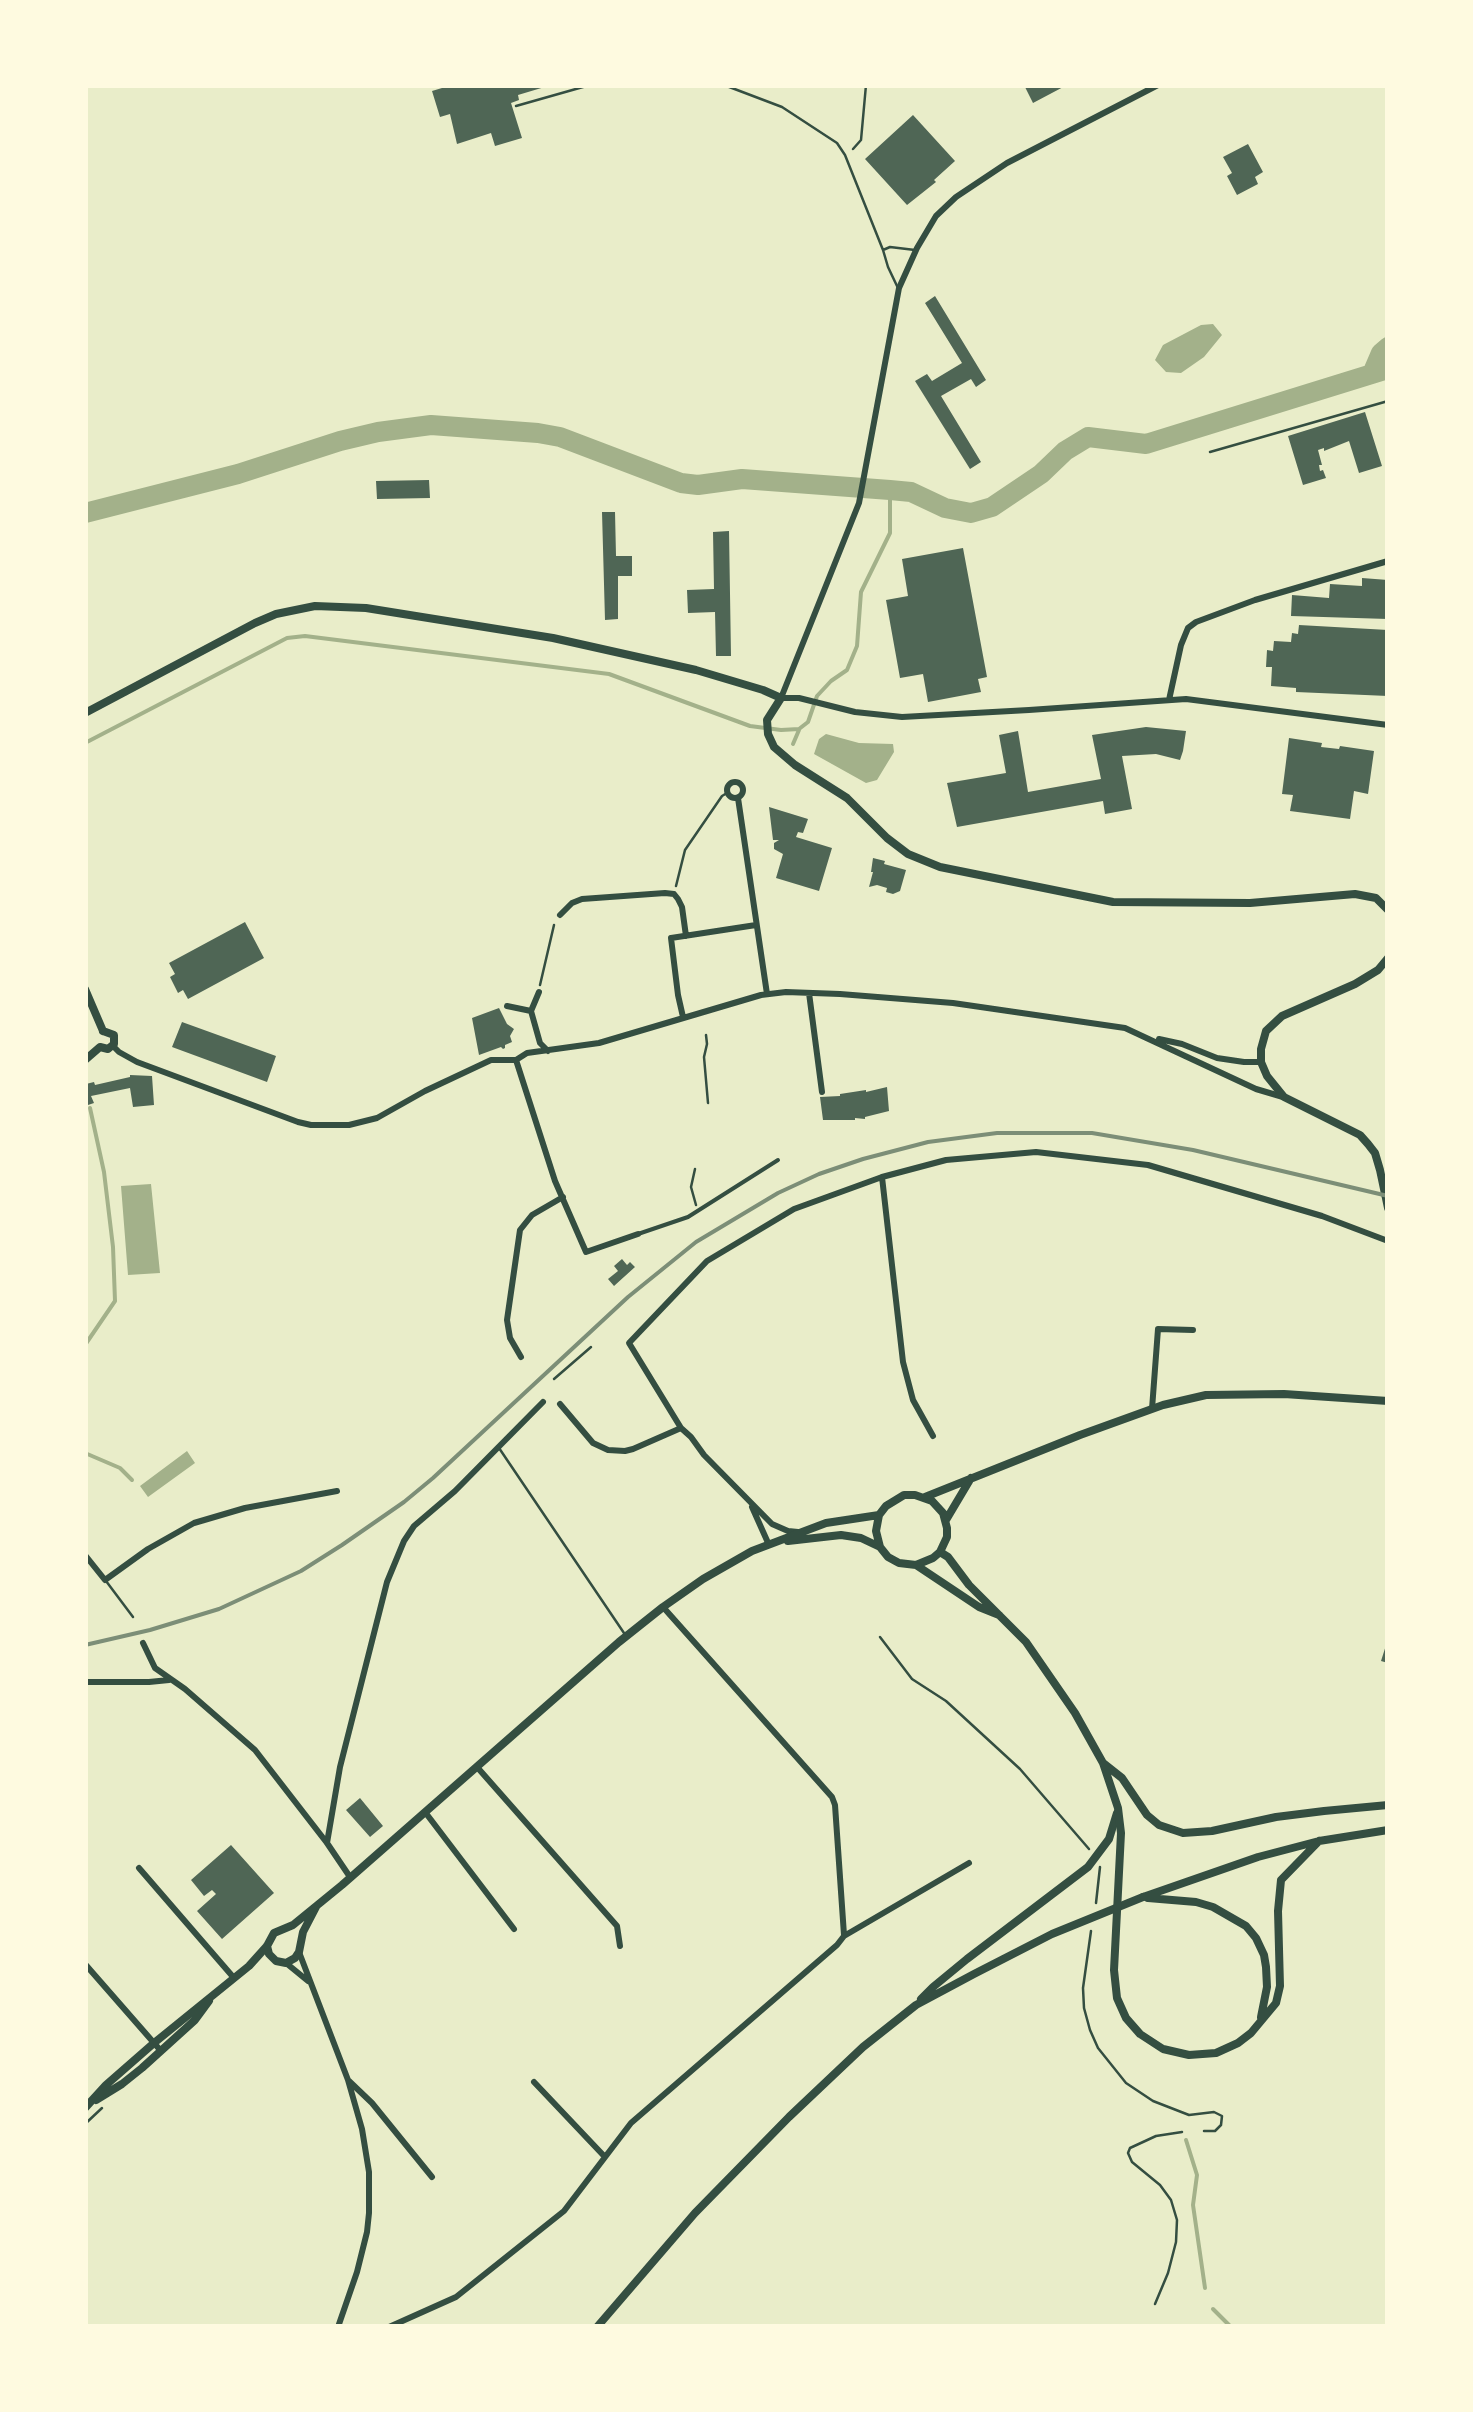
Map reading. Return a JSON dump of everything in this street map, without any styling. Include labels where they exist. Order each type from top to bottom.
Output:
[{"type":"main road","points":[[85,713],[255,623],[315,606],[366,608],[553,638],[696,670],[763,690],[780,698],[767,720],[774,748],[847,798],[886,838],[908,854],[940,867],[1113,902],[1250,903],[1354,894],[1376,898],[1388,910]]},
{"type":"main road","points":[[1388,958],[1378,970],[1354,984],[1291,1011],[1273,1023],[1263,1039],[1262,1062],[1267,1076],[1284,1097],[1360,1136],[1374,1153],[1388,1208]]},
{"type":"main road","points":[[85,989],[103,1032]]},
{"type":"main road","points":[[103,1032],[114,1035],[113,1046],[100,1047],[97,1038],[103,1032]]},
{"type":"main road","points":[[85,1060],[100,1047]]},
{"type":"main road","points":[[926,1497],[938,1506],[946,1520],[947,1536],[934,1558],[916,1565],[898,1563],[880,1547],[876,1531],[886,1506],[904,1495],[926,1497],[1152,1410],[1206,1395],[1284,1394],[1388,1401]]},
{"type":"main road","points":[[946,1520],[970,1478]]},
{"type":"main road","points":[[86,2106],[122,2084],[158,2047],[195,2020],[215,1994],[267,1946],[270,1936],[317,1906],[663,1607],[752,1551],[826,1523],[880,1515]]},
{"type":"main road","points":[[783,1541],[841,1535],[862,1538],[880,1547]]},
{"type":"main road","points":[[940,1552],[1026,1642],[1075,1713],[1103,1764],[1118,1808],[1122,1860],[1114,1970],[1117,1998],[1126,2018],[1140,2034],[1163,2048],[1189,2055],[1216,2053],[1238,2043],[1260,2022],[1276,2002],[1280,1986],[1281,1880],[1319,1842]]},
{"type":"main road","points":[[916,1565],[978,1607],[1001,1616]]},
{"type":"main road","points":[[1103,1764],[1122,1778],[1146,1815],[1159,1825],[1182,1833],[1324,1810],[1388,1805]]},
{"type":"main road","points":[[598,2327],[694,2213],[863,2047],[916,2005],[933,1986],[1088,1868],[1109,1839],[1118,1808]]},
{"type":"main road","points":[[916,2005],[1052,1934],[1143,1897],[1258,1857],[1388,1830]]},
{"type":"main road","points":[[1143,1897],[1213,1906],[1246,1926],[1256,1938],[1266,1967],[1267,1987],[1260,2022]]},
{"type":"main road","points":[[249,1966],[295,1958],[317,1906]]},
{"type":"main road","points":[[283,1930],[295,1934],[300,1941]]},
{"type":"main road","points":[[267,1946],[269,1954],[281,1962]]},
{"type":"street","points":[[1158,85],[1006,163],[956,196],[936,216],[899,288],[859,503],[780,698],[799,698],[876,716],[1199,700],[1388,726]]},
{"type":"street","points":[[1169,700],[1188,628],[1196,622],[1255,600],[1388,561]]},
{"type":"street","points":[[738,798],[727,793],[728,785],[734,782],[739,783],[743,792],[738,798],[764,995]]},
{"type":"street","points":[[560,915],[582,899],[665,892],[674,894],[682,907],[686,936]]},
{"type":"street","points":[[683,1017],[671,938],[756,925]]},
{"type":"street","points":[[539,992],[531,1012],[540,1042],[548,1051]]},
{"type":"street","points":[[809,993],[822,1092]]},
{"type":"street","points":[[113,1046],[129,1059],[298,1122],[349,1126],[377,1118],[492,1060],[516,1060],[527,1053],[599,1043],[764,995],[809,993],[954,1003],[1125,1028],[1284,1097]]},
{"type":"street","points":[[507,1006],[531,1012]]},
{"type":"street","points":[[1148,1037],[1182,1044],[1217,1058],[1262,1062]]},
{"type":"street","points":[[516,1060],[563,1198],[586,1252],[688,1217],[778,1160]]},
{"type":"street","points":[[800,1532],[780,1529],[752,1506],[680,1428],[630,1343],[707,1261],[794,1208],[882,1177],[946,1160],[1036,1152],[1148,1165],[1322,1216],[1388,1240]]},
{"type":"street","points":[[882,1177],[903,1362],[913,1400],[933,1436]]},
{"type":"street","points":[[520,1357],[507,1326],[520,1230],[532,1216],[563,1198]]},
{"type":"street","points":[[1152,1410],[1158,1329],[1193,1330]]},
{"type":"street","points":[[327,1843],[340,1767],[394,1562],[414,1526],[543,1402]]},
{"type":"street","points":[[560,1404],[593,1443],[616,1452],[633,1449],[680,1428]]},
{"type":"street","points":[[85,1556],[104,1580],[194,1523],[246,1508],[337,1491]]},
{"type":"street","points":[[752,1506],[769,1545]]},
{"type":"street","points":[[663,1607],[834,1800],[844,1936]]},
{"type":"street","points":[[144,1643],[154,1668],[185,1689],[255,1750],[350,1877]]},
{"type":"street","points":[[85,1682],[170,1679]]},
{"type":"street","points":[[476,1767],[617,1926],[620,1946]]},
{"type":"street","points":[[425,1812],[514,1930]]},
{"type":"street","points":[[388,2327],[456,2297],[564,2211],[631,2123],[844,1936],[969,1863]]},
{"type":"street","points":[[139,1868],[234,1978]]},
{"type":"street","points":[[300,1952],[348,2080],[367,2154],[370,2213],[357,2272],[338,2327]]},
{"type":"street","points":[[281,1962],[309,1982]]},
{"type":"street","points":[[85,1964],[158,2047]]},
{"type":"street","points":[[348,2080],[432,2176]]},
{"type":"street","points":[[534,2082],[605,2157]]},
{"type":"lane","points":[[516,106],[590,85]]},
{"type":"lane","points":[[724,85],[782,107],[837,143],[846,155],[899,288]]},
{"type":"lane","points":[[884,250],[916,250]]},
{"type":"lane","points":[[498,1446],[626,1636]]},
{"type":"lane","points":[[104,1580],[133,1616]]},
{"type":"path","points":[[853,149],[861,140],[866,85]]},
{"type":"path","points":[[1210,452],[1388,401]]},
{"type":"path","points":[[674,894],[685,850],[727,793]]},
{"type":"path","points":[[539,992],[548,945],[560,915]]},
{"type":"path","points":[[706,1035],[708,1102]]},
{"type":"path","points":[[695,1169],[691,1187],[697,1211]]},
{"type":"path","points":[[554,1379],[592,1347]]},
{"type":"path","points":[[880,1637],[912,1679],[946,1701],[1020,1769],[1098,1856],[1096,1904]]},
{"type":"path","points":[[1093,1920],[1083,1988],[1084,2008],[1098,2048],[1126,2082],[1153,2101],[1190,2115],[1214,2112],[1222,2116],[1215,2131],[1204,2131]]},
{"type":"path","points":[[1155,2304],[1176,2242],[1176,2220],[1171,2200],[1132,2162],[1128,2153],[1130,2148],[1156,2136],[1182,2132]]},
{"type":"shaded area","points":[[1213,324],[1222,335],[1204,357],[1181,373],[1166,372],[1155,360],[1163,345],[1201,325]]},
{"type":"shaded area","points":[[826,734],[859,743],[893,744],[894,752],[877,780],[866,783],[814,754],[819,739]]},
{"type":"shaded area","points":[[151,1184],[160,1273],[128,1275],[121,1186]]},
{"type":"shaded area","points":[[187,1451],[195,1463],[148,1497],[140,1486]]},
{"type":"building","points":[[452,85],[548,86],[518,95],[519,100],[511,103],[522,138],[495,146],[491,133],[457,144],[450,114],[440,117],[432,91]]},
{"type":"building","points":[[1024,85],[1067,85],[1033,103]]},
{"type":"building","points":[[913,115],[955,161],[907,205],[865,159]]},
{"type":"building","points":[[1248,144],[1263,172],[1255,177],[1258,184],[1237,195],[1223,157]]},
{"type":"building","points":[[935,296],[986,380],[976,387],[971,379],[941,396],[981,462],[970,469],[915,381],[927,374],[932,381],[962,363],[925,303]]},
{"type":"building","points":[[1365,412],[1382,466],[1359,473],[1349,441],[1318,450],[1320,471],[1326,478],[1303,485],[1288,436]]},
{"type":"building","points":[[429,480],[430,498],[377,499],[376,481]]},
{"type":"building","points":[[602,512],[615,512],[616,556],[632,556],[632,576],[618,576],[618,619],[605,620]]},
{"type":"building","points":[[729,531],[731,656],[716,656],[715,612],[688,613],[687,590],[714,589],[713,532]]},
{"type":"building","points":[[963,548],[987,677],[978,679],[981,692],[928,702],[923,674],[900,678],[886,600],[908,596],[902,559]]},
{"type":"building","points":[[1362,578],[1388,580],[1388,619],[1291,616],[1292,595],[1329,598],[1330,584],[1362,586]]},
{"type":"building","points":[[1299,625],[1388,630],[1388,696],[1296,692],[1296,688],[1271,686],[1272,667],[1266,667],[1267,650],[1273,651],[1274,641],[1291,642]]},
{"type":"building","points":[[1146,727],[1186,731],[1183,751],[1180,760],[1156,754],[1122,756],[1132,809],[1105,814],[1103,801],[957,827],[947,783],[1006,773],[999,735],[1018,731],[1028,792],[1101,779],[1092,735]]},
{"type":"building","points":[[1289,738],[1322,743],[1321,747],[1374,751],[1368,794],[1354,791],[1350,819],[1290,811],[1293,795],[1282,794]]},
{"type":"building","points":[[769,807],[808,819],[803,833],[798,832],[796,837],[832,848],[819,891],[776,878],[783,854],[774,849],[779,840],[773,840]]},
{"type":"building","points":[[873,858],[906,870],[900,891],[893,894],[877,885],[869,887]]},
{"type":"building","points":[[245,922],[264,958],[188,999],[183,990],[178,993],[170,977],[175,974],[169,963]]},
{"type":"building","points":[[499,1008],[514,1029],[512,1042],[503,1049],[479,1055],[472,1018]]},
{"type":"building","points":[[182,1022],[276,1056],[267,1082],[172,1047]]},
{"type":"building","points":[[130,1075],[152,1076],[154,1105],[133,1107],[130,1088],[91,1096],[94,1103],[85,1106],[86,1084]]},
{"type":"building","points":[[887,1087],[889,1111],[865,1119],[823,1120],[820,1097]]},
{"type":"building","points":[[622,1259],[635,1267],[614,1286],[608,1279],[618,1271],[614,1266]]},
{"type":"building","points":[[1388,1639],[1388,1663],[1381,1661]]},
{"type":"building","points":[[360,1798],[383,1826],[370,1837],[346,1810]]},
{"type":"building","points":[[231,1845],[274,1893],[222,1939],[197,1911],[216,1894],[212,1890],[204,1896],[191,1880]]},
{"type":"waterway","points":[[1372,374],[1388,347]]},
{"type":"waterway","points":[[85,513],[238,474],[340,441],[431,425],[560,437],[681,483],[698,485],[742,479],[911,492],[945,508],[971,513],[992,507],[1088,437],[1146,444],[1388,369]]},
{"type":"waterway","points":[[85,743],[287,638],[305,636],[609,674],[750,726],[799,729],[808,722],[817,696],[847,670],[857,646],[861,592],[890,533],[890,490]]},
{"type":"waterway","points":[[793,744],[799,730]]},
{"type":"waterway","points":[[85,1345],[115,1301],[104,1172],[90,1108]]},
{"type":"waterway","points":[[85,1453],[120,1468],[132,1480]]},
{"type":"waterway","points":[[1186,2140],[1197,2175],[1193,2205],[1205,2288]]},
{"type":"waterway","points":[[1213,2309],[1231,2327]]},
{"type":"railway","points":[[85,1645],[219,1609],[301,1571],[342,1545],[433,1478],[628,1297],[696,1242],[778,1193],[819,1174],[928,1142],[997,1133],[1092,1133],[1193,1150],[1388,1196]]}]
